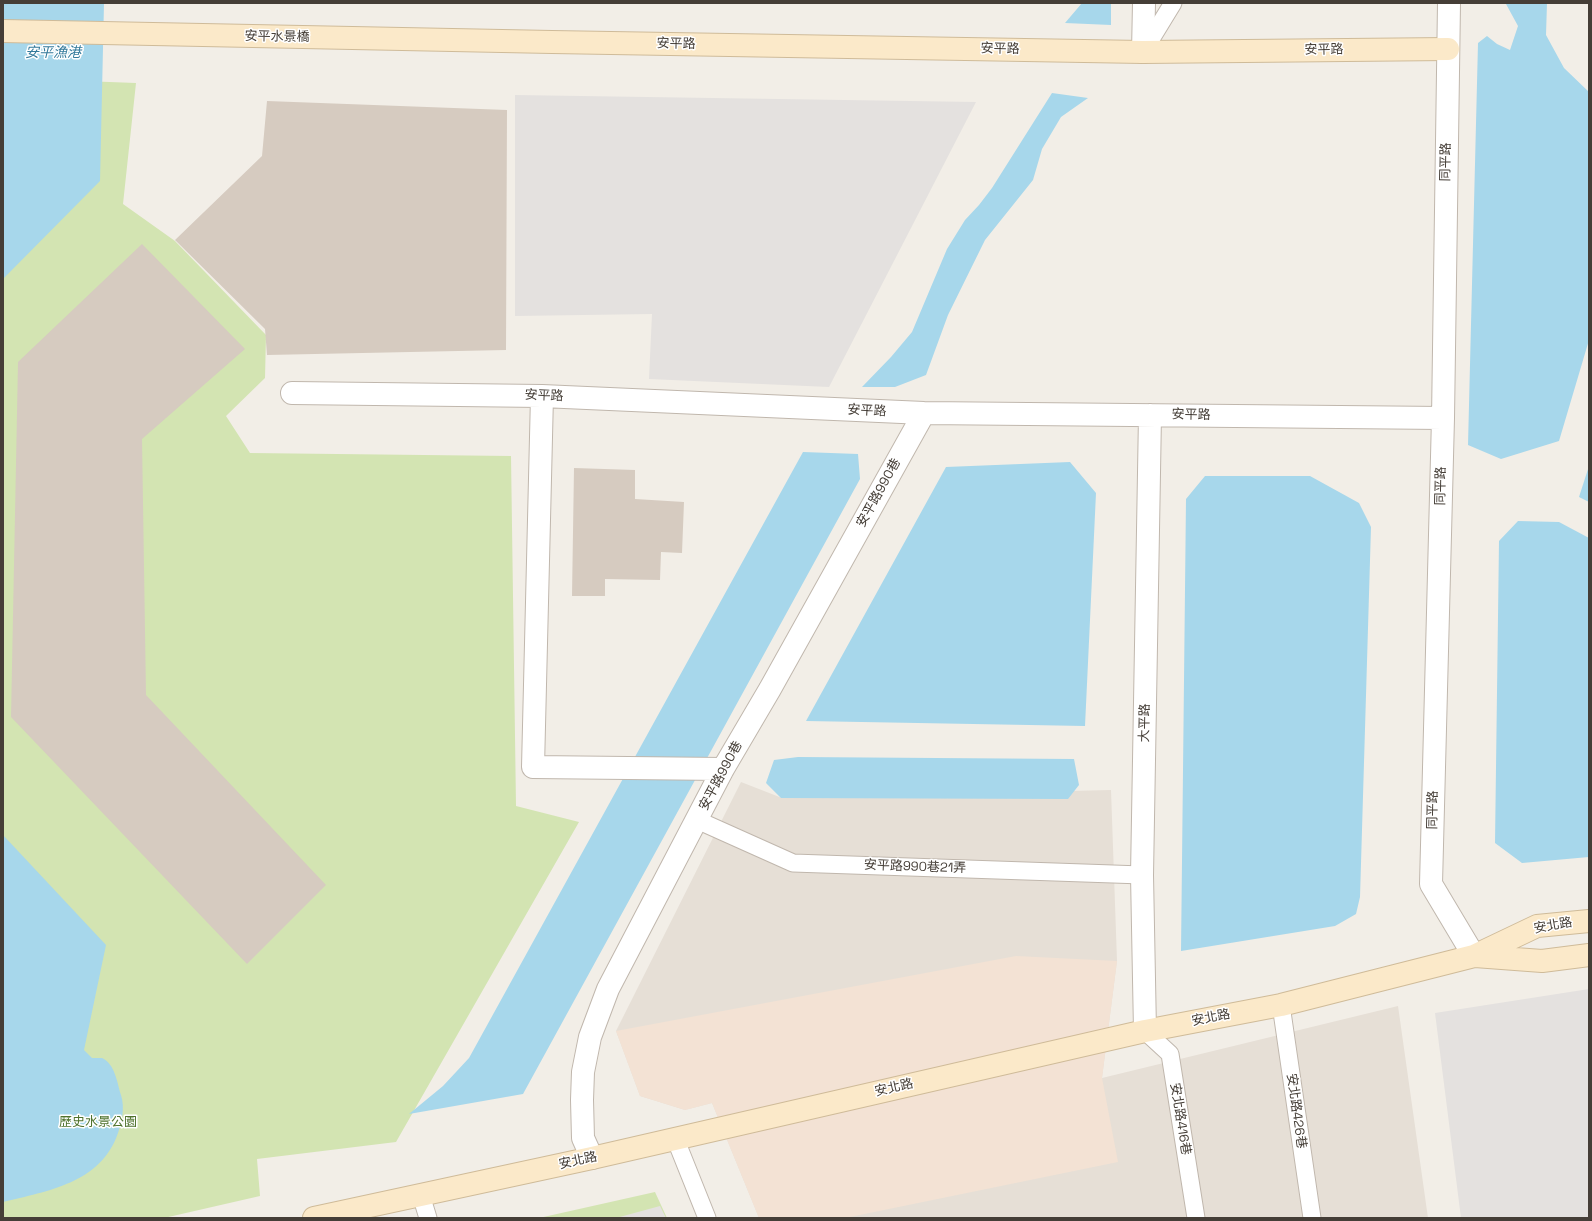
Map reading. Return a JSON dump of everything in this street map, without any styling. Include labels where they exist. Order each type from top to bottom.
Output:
[{"type":"street","points":[[1143,52],[1144,3]]},
{"type":"street","name":"同平路","points":[[1449,3],[1443,418],[1431,884],[1474,956]]},
{"type":"street","name":"安平水景橋","points":[[3,31],[552,42]]},
{"type":"street","name":"安平路","points":[[552,42],[1143,52],[1448,49]]},
{"type":"street","name":"安平路","points":[[292,393],[542,396],[924,413],[1443,418]]},
{"type":"street","points":[[542,396],[533,767],[723,769]]},
{"type":"street","name":"安平路990巷","points":[[592,1158],[583,1138],[583,1072],[590,1037],[608,989],[698,820],[723,769],[774,682],[924,413]]},
{"type":"street","name":"大平路","points":[[1145,1031],[1142,875],[1150,415]]},
{"type":"street","name":"安北路","points":[[314,1218],[592,1158],[1145,1031],[1281,1005],[1474,956],[1537,926],[1589,921]]},
{"type":"street","name":"安北路","points":[[1474,956],[1542,961],[1589,955]]},
{"type":"lane","points":[[1143,52],[1173,3]]},
{"type":"lane","name":"安平路990巷21弄","points":[[698,820],[793,863],[1142,875]]},
{"type":"lane","name":"安北路426巷","points":[[1281,1005],[1312,1218]]},
{"type":"lane","name":"安北路416巷","points":[[1145,1031],[1170,1054],[1196,1218]]},
{"type":"lane","points":[[675,1138],[707,1218]]},
{"type":"lane","points":[[421,1195],[428,1218]]},
{"type":"shaded area","points":[[515,95],[976,102],[829,387],[649,379],[652,314],[515,316]]},
{"type":"shaded area","points":[[741,782],[782,798],[1111,790],[1117,961],[1102,1078],[1398,1006],[1428,1218],[759,1218],[712,1103],[685,1110],[640,1096],[616,1031]]},
{"type":"shaded area","points":[[1016,956],[1117,961],[1102,1078],[1118,1162],[845,1218],[759,1218],[712,1103],[685,1110],[640,1096],[616,1031]]},
{"type":"shaded area","points":[[1589,989],[1589,1218],[1461,1218],[1435,1013]]},
{"type":"shaded area","points":[[660,1206],[666,1218],[616,1218]]},
{"type":"green space","name":"歷史水景公園","points":[[3,78],[136,83],[123,204],[175,241],[266,335],[265,378],[226,416],[250,453],[511,456],[516,806],[579,822],[396,1142],[257,1159],[260,1196],[164,1218],[3,1218]]},
{"type":"green space","points":[[655,1192],[667,1218],[539,1218]]},
{"type":"water","name":"安平漁港","points":[[3,3],[104,3],[100,181],[3,279]]},
{"type":"water","points":[[1082,3],[1111,3],[1111,25],[1065,23]]},
{"type":"water","points":[[1547,3],[1546,35],[1564,68],[1589,92],[1589,340],[1559,441],[1501,459],[1468,445],[1478,43],[1487,36],[1497,44],[1510,50],[1518,26],[1506,4]]},
{"type":"water","points":[[1052,93],[1088,98],[1061,117],[1042,149],[1033,180],[985,240],[948,315],[926,375],[895,387],[862,387],[891,357],[912,332],[947,249],[965,220],[992,188]]},
{"type":"water","points":[[803,452],[858,454],[860,479],[523,1094],[409,1114],[443,1086],[469,1058]]},
{"type":"water","points":[[1070,462],[1096,493],[1085,726],[806,721],[946,467]]},
{"type":"water","points":[[1589,466],[1589,502],[1579,497]]},
{"type":"water","points":[[1205,476],[1310,476],[1359,503],[1371,527],[1360,897],[1356,914],[1335,926],[1181,951],[1186,499]]},
{"type":"water","points":[[1518,521],[1559,522],[1589,538],[1589,857],[1522,863],[1495,843],[1499,541]]},
{"type":"water","points":[[798,757],[1074,759],[1079,785],[1068,799],[781,798],[766,783],[774,760]]},
{"type":"water","points":[[3,835],[106,945],[84,1050],[92,1058],[102,1058],[110,1064],[117,1079],[123,1110],[118,1133],[110,1150],[99,1163],[86,1174],[55,1189],[3,1202]]},
{"type":"building","points":[[267,101],[507,110],[506,350],[267,355],[265,329],[175,240],[262,156]]},
{"type":"building","points":[[142,244],[245,349],[142,439],[146,695],[326,885],[247,964],[11,717],[18,362]]},
{"type":"building","points":[[574,468],[635,470],[635,499],[684,502],[682,553],[661,552],[660,580],[605,579],[605,596],[572,596]]}]
